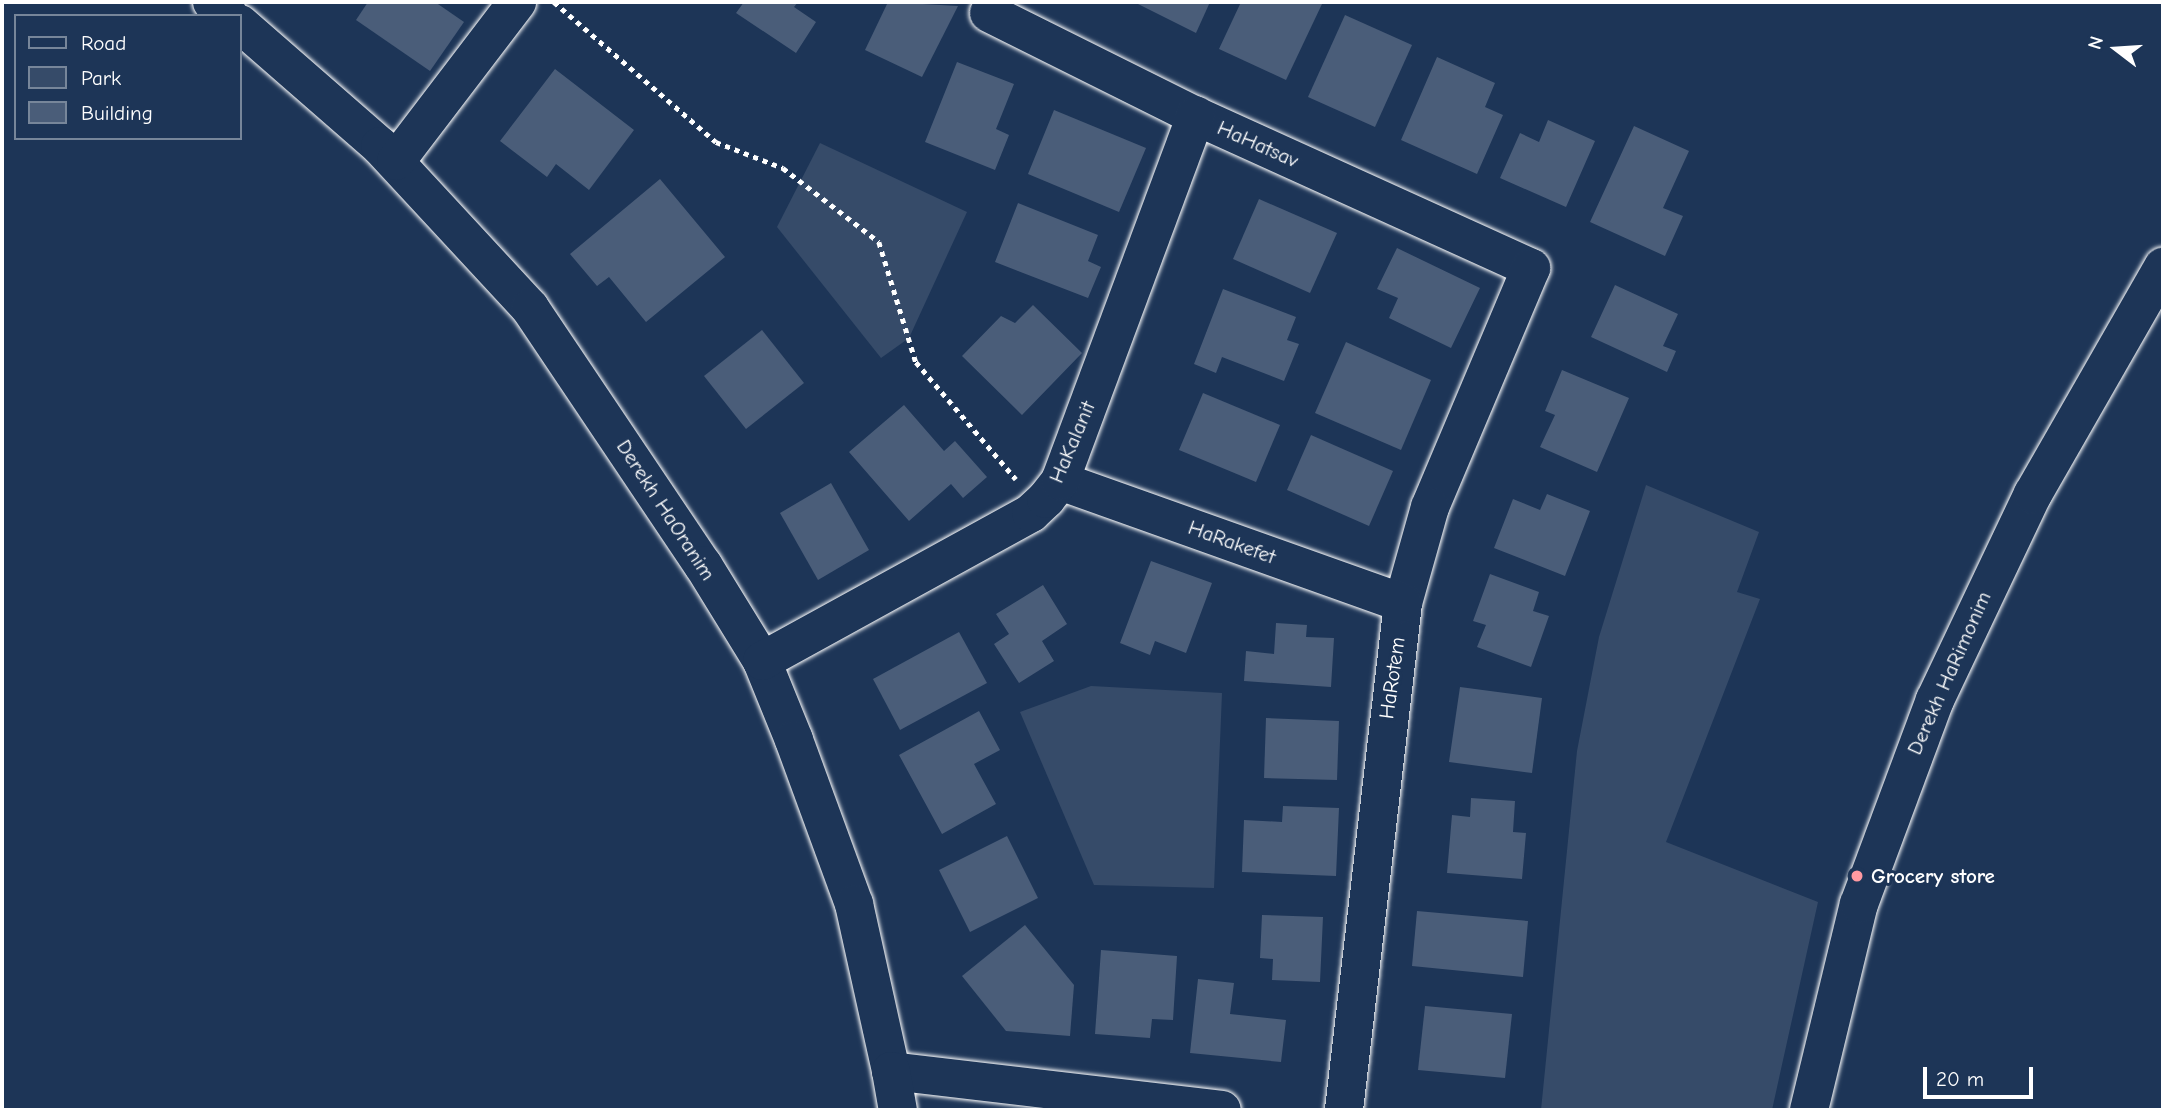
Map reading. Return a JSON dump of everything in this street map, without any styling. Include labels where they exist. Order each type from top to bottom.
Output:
[{"type":"street","points":[[212,2],[227,14]]},
{"type":"street","points":[[396,161],[517,2]]},
{"type":"street","name":"HaHatsav","points":[[989,13],[1196,116],[1531,268]]},
{"type":"street","name":"Derekh HaOranim","points":[[242,26],[396,161],[530,308],[762,661],[853,904],[898,1110]]},
{"type":"street","name":"HaKalanit","points":[[762,661],[1049,493],[1196,116]]},
{"type":"street","name":"Derekh HaRimonim","points":[[1809,1110],[1858,904],[1936,700],[2034,494],[2163,267]]},
{"type":"street","name":"HaRotem","points":[[1344,1110],[1403,603],[1430,507],[1531,268]]},
{"type":"street","name":"HaRakefet","points":[[1049,493],[1403,603]]},
{"type":"street","points":[[891,1072],[1222,1110]]},
{"type":"path","points":[[554,2],[716,142],[783,168],[879,242],[916,362],[1049,493]]},
{"type":"green space","points":[[820,143],[967,212],[909,338],[881,358],[777,227]]},
{"type":"green space","points":[[1646,485],[1759,532],[1737,592],[1760,599],[1666,842],[1818,902],[1772,1110],[1541,1110],[1577,751],[1599,637]]},
{"type":"green space","points":[[1091,686],[1222,693],[1214,888],[1094,885],[1020,712]]},
{"type":"building","points":[[368,2],[435,2],[464,22],[430,71],[356,20]]},
{"type":"building","points":[[744,2],[798,2],[794,7],[816,22],[796,53],[736,13]]},
{"type":"building","points":[[888,2],[958,6],[922,77],[865,50]]},
{"type":"building","points":[[1134,2],[1210,2],[1196,33]]},
{"type":"building","points":[[1241,2],[1322,4],[1286,80],[1219,49]]},
{"type":"building","points":[[1345,15],[1412,45],[1375,127],[1308,97]]},
{"type":"building","points":[[1437,57],[1495,83],[1485,107],[1503,115],[1477,174],[1401,140]]},
{"type":"building","points":[[957,62],[1014,84],[996,129],[1009,135],[995,170],[925,142]]},
{"type":"building","points":[[555,69],[634,130],[589,190],[556,164],[547,177],[500,141]]},
{"type":"building","points":[[1054,110],[1146,148],[1119,212],[1028,174]]},
{"type":"building","points":[[1548,120],[1595,141],[1566,207],[1500,178],[1520,133],[1539,142]]},
{"type":"building","points":[[1634,126],[1689,151],[1663,208],[1683,216],[1665,256],[1590,222]]},
{"type":"building","points":[[660,179],[725,257],[646,322],[609,277],[597,286],[570,254]]},
{"type":"building","points":[[1259,199],[1337,233],[1310,293],[1233,259]]},
{"type":"building","points":[[1018,203],[1098,235],[1088,261],[1101,267],[1088,298],[995,262]]},
{"type":"building","points":[[1397,248],[1480,288],[1451,348],[1389,318],[1398,298],[1377,289]]},
{"type":"building","points":[[1615,285],[1678,314],[1663,346],[1676,351],[1667,372],[1591,337]]},
{"type":"building","points":[[1223,289],[1296,317],[1287,340],[1299,344],[1284,381],[1222,357],[1216,373],[1194,364]]},
{"type":"building","points":[[1033,305],[1082,353],[1022,415],[962,356],[1001,316],[1015,323]]},
{"type":"building","points":[[762,330],[804,383],[746,429],[704,376]]},
{"type":"building","points":[[1346,342],[1431,380],[1401,450],[1315,413]]},
{"type":"building","points":[[1562,370],[1629,398],[1597,472],[1540,447],[1555,415],[1545,411]]},
{"type":"building","points":[[1203,393],[1280,425],[1256,482],[1179,450]]},
{"type":"building","points":[[904,405],[944,451],[955,441],[987,477],[963,498],[951,484],[909,521],[849,452]]},
{"type":"building","points":[[1311,435],[1393,471],[1369,526],[1287,490]]},
{"type":"building","points":[[831,483],[869,550],[818,580],[780,513]]},
{"type":"building","points":[[1547,494],[1590,511],[1565,576],[1494,548],[1513,499],[1540,510]]},
{"type":"building","points":[[1151,561],[1212,583],[1186,653],[1155,641],[1150,655],[1120,643]]},
{"type":"building","points":[[1490,574],[1539,592],[1533,611],[1549,616],[1531,667],[1477,647],[1486,625],[1473,621]]},
{"type":"building","points":[[1043,585],[1067,624],[1042,641],[1054,661],[1019,683],[994,644],[1009,634],[996,614]]},
{"type":"building","points":[[1276,623],[1307,625],[1306,637],[1334,638],[1331,687],[1244,681],[1246,651],[1274,654]]},
{"type":"building","points":[[959,632],[987,683],[900,730],[873,679]]},
{"type":"building","points":[[1460,687],[1542,698],[1532,773],[1449,762]]},
{"type":"building","points":[[979,711],[1000,750],[974,764],[996,804],[942,834],[899,755]]},
{"type":"building","points":[[1266,718],[1339,721],[1337,780],[1264,778]]},
{"type":"building","points":[[1471,798],[1515,801],[1513,832],[1526,833],[1522,879],[1447,873],[1452,815],[1470,817]]},
{"type":"building","points":[[1283,806],[1339,808],[1336,876],[1242,872],[1244,820],[1282,822]]},
{"type":"building","points":[[1007,836],[1038,898],[970,932],[939,870]]},
{"type":"building","points":[[1417,911],[1528,921],[1523,977],[1412,966]]},
{"type":"building","points":[[1262,915],[1323,917],[1320,982],[1272,980],[1273,959],[1260,958]]},
{"type":"building","points":[[1025,925],[1074,985],[1070,1036],[1006,1031],[962,976]]},
{"type":"building","points":[[1101,950],[1177,956],[1173,1020],[1152,1019],[1150,1038],[1095,1034]]},
{"type":"building","points":[[1198,979],[1234,983],[1230,1014],[1286,1020],[1281,1062],[1190,1053]]},
{"type":"building","points":[[1425,1006],[1512,1014],[1505,1078],[1418,1070]]},
{"type":"place","name":"Grocery store","points":[[1857,876]]}]
